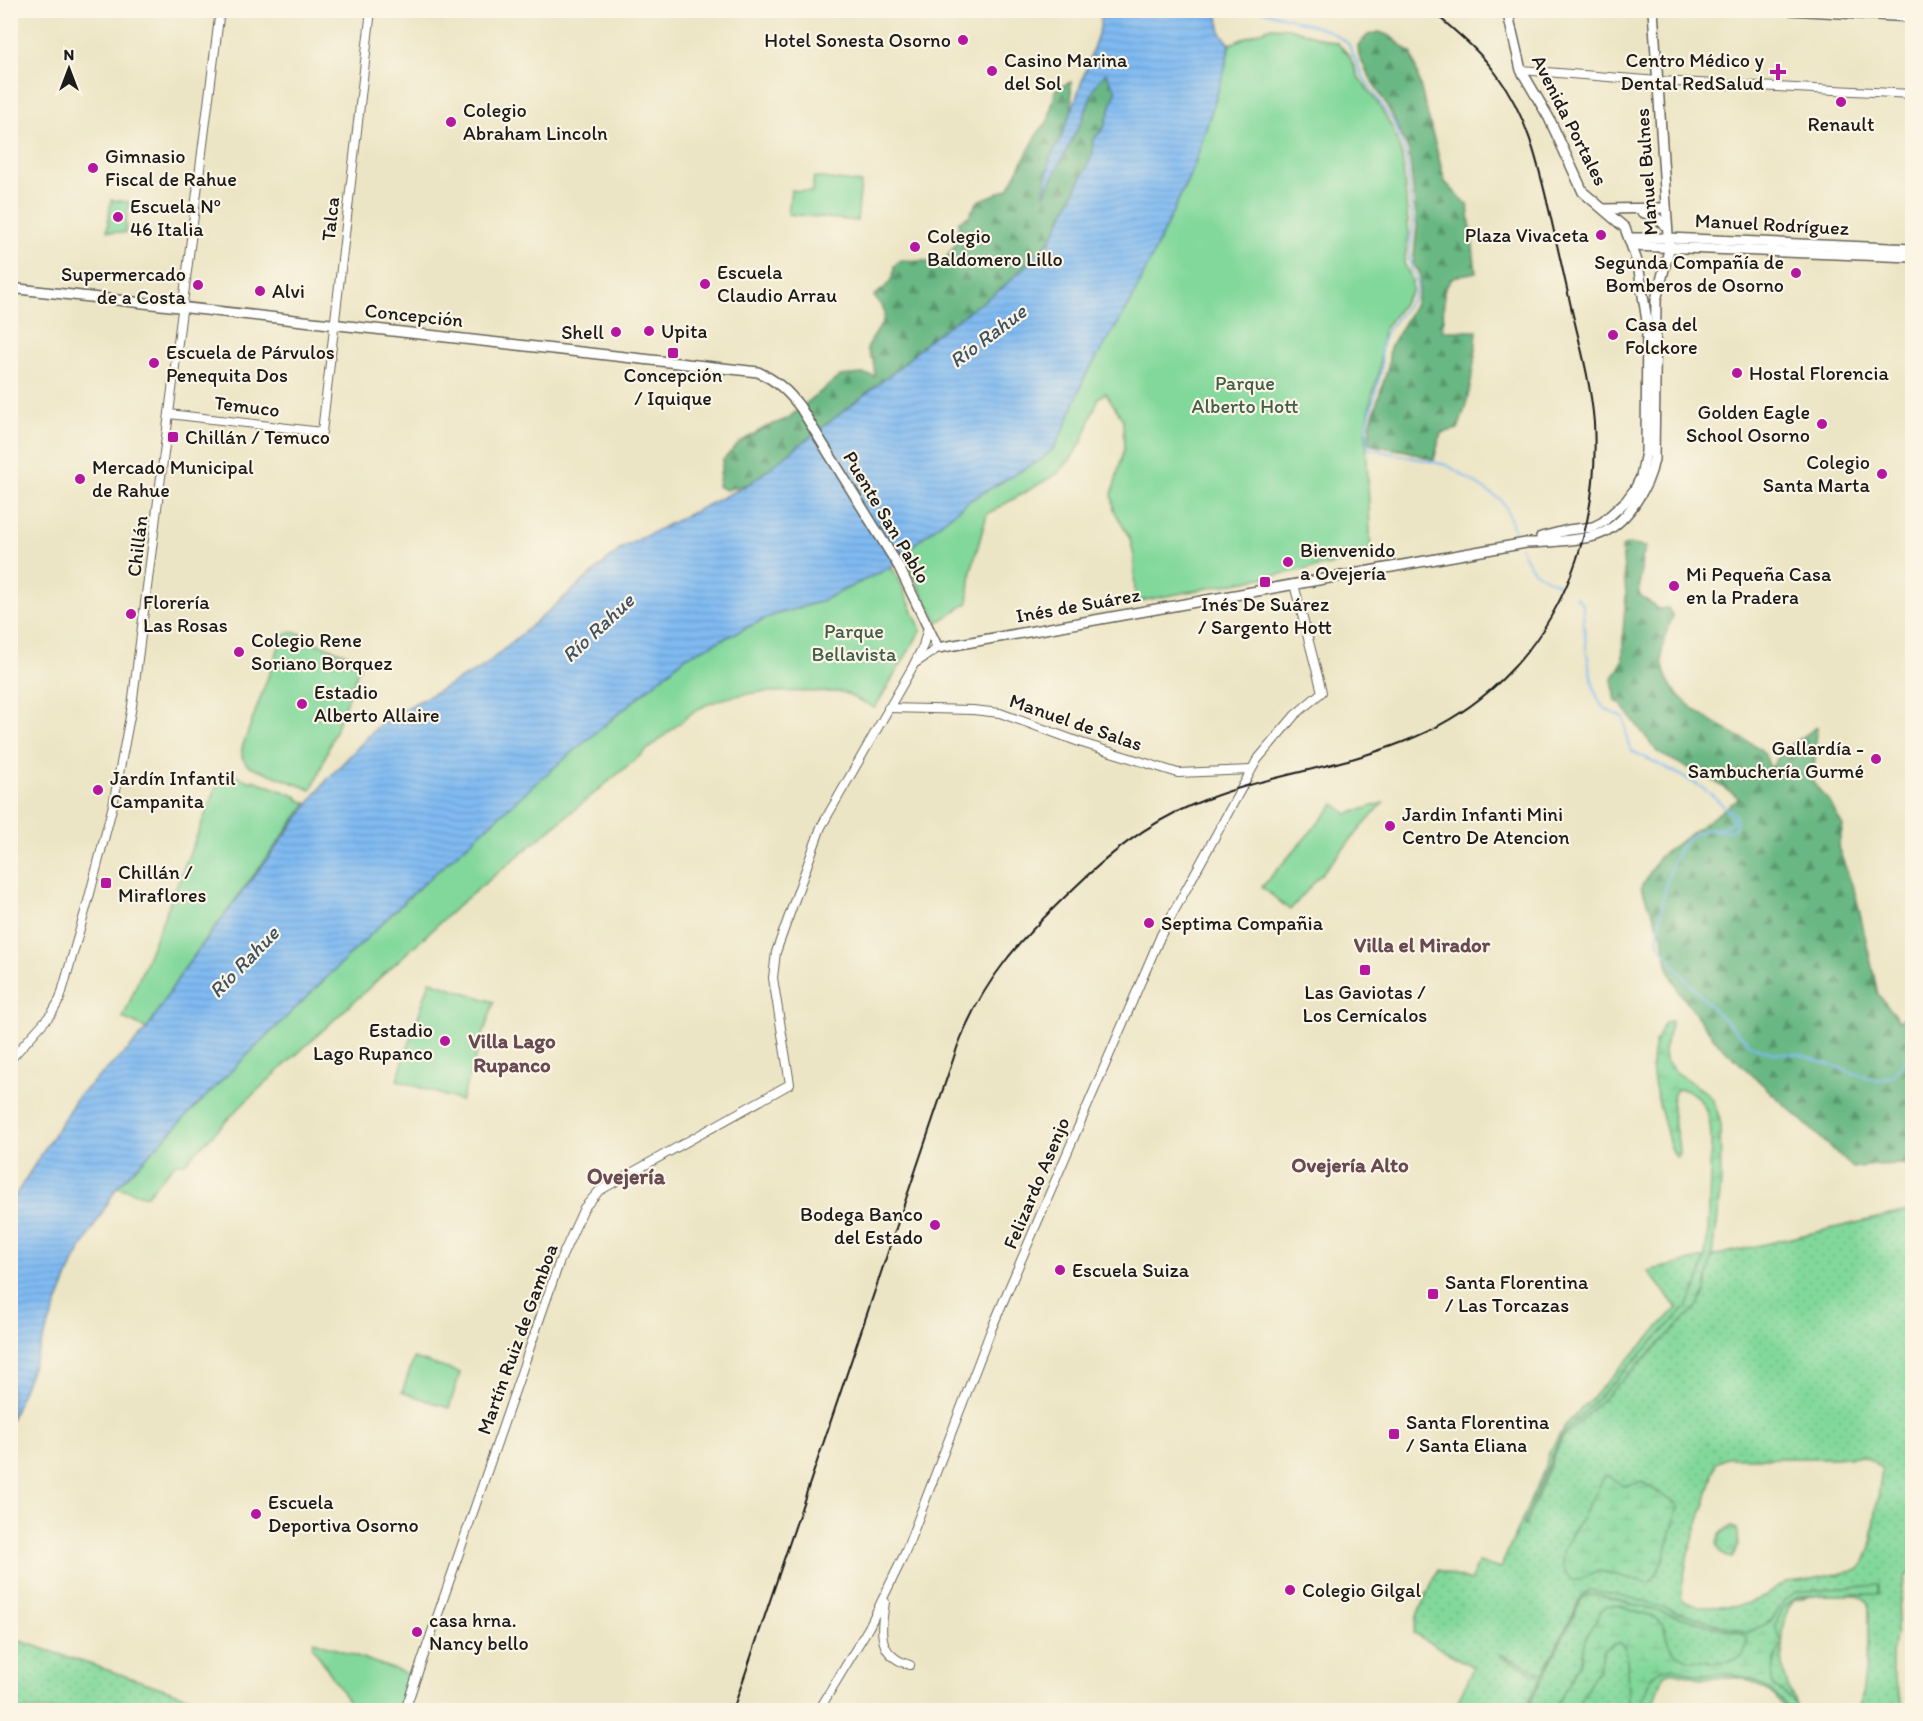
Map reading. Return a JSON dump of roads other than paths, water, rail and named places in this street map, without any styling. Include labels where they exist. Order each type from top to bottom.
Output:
[{"type":"main road","name":"Avenida Portales","points":[[1507,10],[1521,70],[1549,118],[1583,192],[1622,224],[1638,264]]},
{"type":"main road","name":"Manuel Bulnes","points":[[1653,10],[1668,242],[1667,259]]},
{"type":"main road","points":[[1790,10],[1808,13],[1912,17]]},
{"type":"main road","points":[[1603,209],[1666,208]]},
{"type":"main road","points":[[1622,224],[1620,220],[1624,213],[1640,212],[1653,215],[1667,227]]},
{"type":"main road","name":"Manuel Rodríguez","points":[[1631,242],[1912,249]]},
{"type":"main road","name":"Manuel Rodríguez","points":[[1668,242],[1912,257]]},
{"type":"main road","name":"Inés de Suárez","points":[[938,648],[1527,543],[1564,530],[1595,526],[1603,522],[1626,501],[1639,482],[1643,469],[1651,412],[1656,307],[1667,259]]},
{"type":"main road","name":"Inés de Suárez","points":[[1638,264],[1647,321],[1651,412]]},
{"type":"main road","name":"Concepción","points":[[10,288],[758,372],[782,386],[800,408]]},
{"type":"main road","name":"Puente San Pablo","points":[[800,408],[899,567],[938,648]]},
{"type":"street","name":"Chillán","points":[[10,1060],[52,1012],[60,999],[113,805],[132,706],[152,562],[220,10]]},
{"type":"street","name":"Talca","points":[[322,432],[370,10]]},
{"type":"street","points":[[1521,70],[1658,81],[1912,94]]},
{"type":"street","name":"Temuco","points":[[169,414],[322,432]]},
{"type":"street","name":"Felizardo Asenjo","points":[[819,1710],[869,1627],[912,1537],[991,1330],[1132,997],[1174,910],[1251,771],[1295,715],[1322,692],[1296,586]]},
{"type":"street","points":[[888,708],[923,646],[928,626]]},
{"type":"street","name":"Inés de Suárez","points":[[912,668],[924,656],[938,648]]},
{"type":"street","name":"Manuel de Salas","points":[[888,708],[1000,713],[1082,743],[1178,773],[1251,771]]},
{"type":"street","name":"Martín Ruiz de Gamboa","points":[[405,1710],[559,1263],[584,1208],[599,1191],[790,1084],[774,978],[776,952],[821,827],[888,708]]},
{"type":"street","points":[[885,1594],[881,1626],[883,1641],[892,1655],[910,1665]]},
{"type":"water","name":"Río Rahue","points":[[1101,11],[1217,11],[1221,33],[1230,44],[1224,72],[1194,166],[1130,304],[1084,378],[1066,425],[1054,448],[1042,459],[970,500],[912,546],[903,558],[891,567],[819,602],[771,616],[686,657],[537,782],[413,893],[222,1080],[117,1187],[75,1259],[11,1420],[11,1202],[78,1096],[129,1049],[147,1029],[182,972],[325,782],[379,725],[483,667],[622,548],[749,484],[898,369],[932,337],[1004,287],[1051,240],[1093,154],[1093,140],[1104,128],[1116,91],[1106,73],[1095,86],[1083,118],[1044,195],[1050,158],[1072,110],[1100,28]]},
{"type":"waterway","points":[[1258,10],[1329,31],[1348,43],[1362,75],[1395,125],[1406,156],[1413,225],[1409,257],[1417,286],[1413,298],[1384,335],[1381,346],[1382,368],[1367,425],[1370,449],[1447,465],[1501,500],[1506,507],[1518,541]]},
{"type":"waterway","points":[[1520,546],[1534,571],[1559,584]]},
{"type":"waterway","points":[[1576,597],[1583,604],[1588,658],[1598,699],[1605,709],[1624,718],[1628,744],[1632,751],[1674,771],[1716,798],[1733,821],[1725,826],[1694,834],[1685,841],[1678,852],[1663,897],[1658,939],[1661,947],[1711,1007],[1752,1046],[1773,1053],[1798,1054],[1878,1081],[1893,1075],[1912,1052]]},
{"type":"waterway","points":[[1705,830],[1730,831],[1735,828],[1736,817],[1728,808]]},
{"type":"railway","points":[[733,1710],[958,1045],[979,1000],[1005,961],[1035,926],[1112,854],[1142,832],[1174,813],[1244,787],[1377,751],[1403,742],[1450,719],[1490,690],[1524,655],[1552,615],[1572,571],[1586,524],[1594,474],[1594,423],[1585,367],[1541,177],[1531,142],[1508,91],[1482,57],[1431,10]]},
{"type":"place","name":"Hotel Sonesta Osorno","points":[[963,40]]},
{"type":"place","name":"Casino Marina del Sol","points":[[992,71]]},
{"type":"place","name":"Centro Médico y Dental RedSalud","points":[[1778,72]]},
{"type":"place","name":"Renault","points":[[1841,102]]},
{"type":"place","name":"Colegio Abraham Lincoln","points":[[451,122]]},
{"type":"place","name":"Gimnasio Fiscal de Rahue","points":[[93,168]]},
{"type":"place","name":"Escuela Nº 46 Italia","points":[[118,217]]},
{"type":"place","name":"Plaza Vivaceta","points":[[1601,235]]},
{"type":"place","name":"Colegio Baldomero Lillo","points":[[915,247]]},
{"type":"place","name":"Segunda Compañía de Bomberos de Osorno","points":[[1796,273]]},
{"type":"place","name":"Escuela Claudio Arrau","points":[[705,284]]},
{"type":"place","name":"Supermercado de a Costa","points":[[198,285]]},
{"type":"place","name":"Alvi","points":[[260,291]]},
{"type":"place","name":"Upita","points":[[649,331]]},
{"type":"place","name":"Shell","points":[[616,332]]},
{"type":"place","name":"Casa del Folckore","points":[[1613,335]]},
{"type":"place","name":"Concepción / Iquique","points":[[673,353]]},
{"type":"place","name":"Escuela de Párvulos Penequita Dos","points":[[154,363]]},
{"type":"place","name":"Hostal Florencia","points":[[1737,373]]},
{"type":"place","name":"Golden Eagle School Osorno","points":[[1822,424]]},
{"type":"place","name":"Chillán / Temuco","points":[[173,437]]},
{"type":"place","name":"Colegio Santa Marta","points":[[1882,474]]},
{"type":"place","name":"Mercado Municipal de Rahue","points":[[80,479]]},
{"type":"place","name":"Bienvenido a Ovejería","points":[[1288,562]]},
{"type":"place","name":"Inés De Suárez / Sargento Hott","points":[[1265,582]]},
{"type":"place","name":"Mi Pequeña Casa en la Pradera","points":[[1674,586]]},
{"type":"place","name":"Florería Las Rosas","points":[[131,614]]},
{"type":"place","name":"Colegio Rene Soriano Borquez","points":[[239,652]]},
{"type":"place","name":"Estadio Alberto Allaire","points":[[302,704]]},
{"type":"place","name":"Gallardía - Sambuchería Gurmé","points":[[1876,759]]},
{"type":"place","name":"Jardín Infantil Campanita","points":[[98,790]]},
{"type":"place","name":"Jardin Infanti Mini Centro De Atencion","points":[[1390,826]]},
{"type":"place","name":"Chillán / Miraflores","points":[[106,883]]},
{"type":"place","name":"Septima Compañia","points":[[1149,923]]},
{"type":"place","name":"Las Gaviotas / Los Cernícalos","points":[[1365,970]]},
{"type":"place","name":"Estadio Lago Rupanco","points":[[445,1041]]},
{"type":"place","name":"Bodega Banco del Estado","points":[[935,1225]]},
{"type":"place","name":"Escuela Suiza","points":[[1060,1270]]},
{"type":"place","name":"Santa Florentina / Las Torcazas","points":[[1433,1294]]},
{"type":"place","name":"Santa Florentina / Santa Eliana","points":[[1394,1434]]},
{"type":"place","name":"Escuela Deportiva Osorno","points":[[256,1514]]},
{"type":"place","name":"Colegio Gilgal","points":[[1290,1590]]},
{"type":"place","name":"casa hrna. Nancy bello","points":[[417,1632]]},
{"type":"district","name":"Villa el Mirador","points":[[1422,945]]},
{"type":"district","name":"Villa Lago Rupanco","points":[[512,1053]]},
{"type":"district","name":"Ovejería Alto","points":[[1350,1165]]},
{"type":"district","name":"Ovejería","points":[[626,1176]]},
{"type":"park label","name":"Parque Alberto Hott","points":[[1245,394]]},
{"type":"park label","name":"Parque Bellavista","points":[[854,642]]}]
